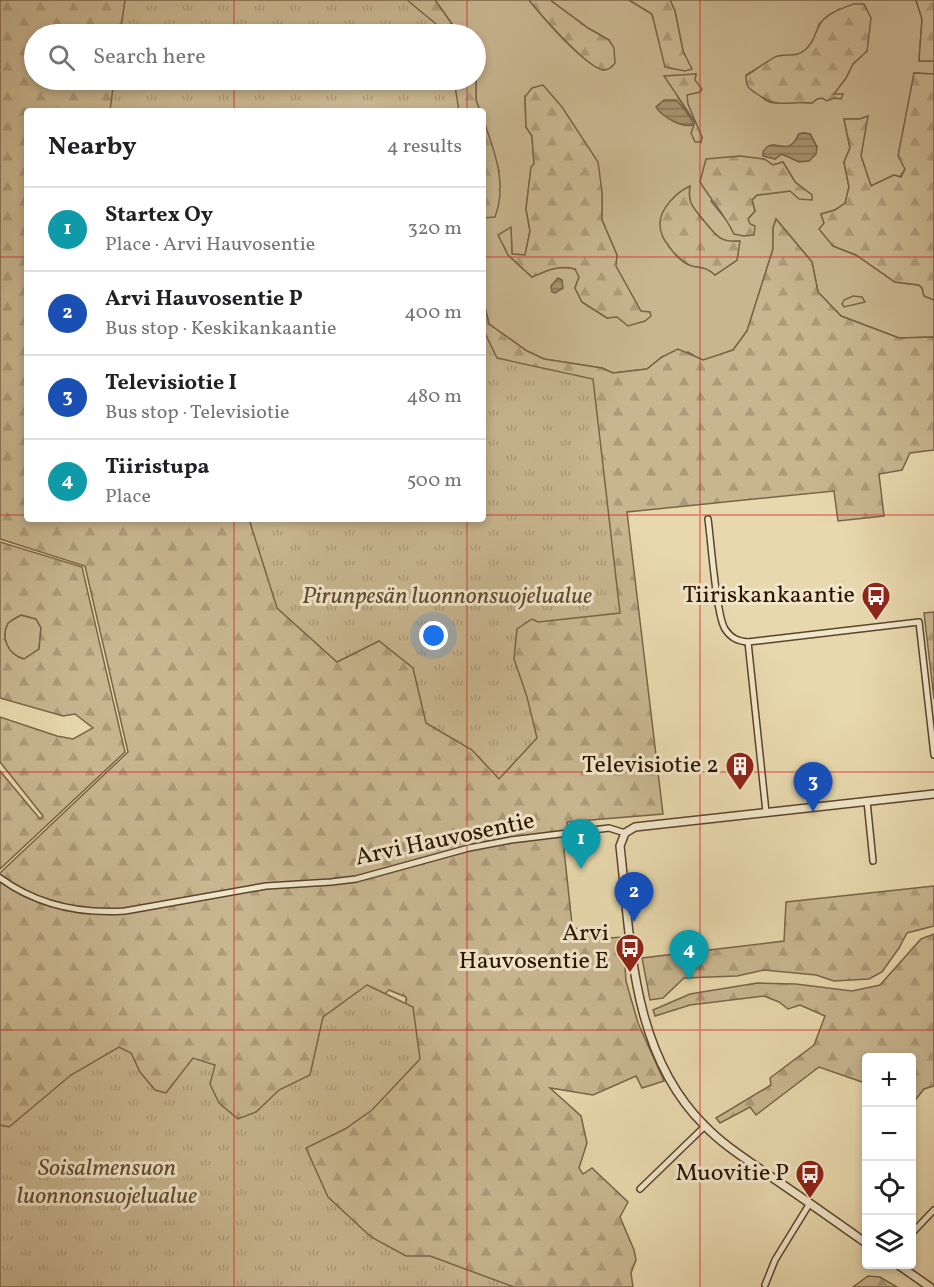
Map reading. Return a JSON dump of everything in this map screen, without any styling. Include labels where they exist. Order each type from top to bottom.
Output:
[{"type":"street","points":[[708,519],[722,620],[731,636],[738,641],[748,642],[919,622],[934,755]]},
{"type":"street","points":[[748,642],[766,812]]},
{"type":"street","points":[[862,1239],[730,1148],[705,1126],[671,1081],[644,1017],[634,971],[621,853],[622,838],[625,833],[635,827],[934,794]]},
{"type":"street","points":[[867,801],[873,861]]},
{"type":"street","name":"Arvi Hauvosentie","points":[[0,878],[49,903],[79,911],[104,913],[271,886],[356,879],[469,848],[511,840],[609,828],[625,833]]},
{"type":"street","points":[[640,1189],[705,1126]]},
{"type":"street","points":[[765,1285],[775,1260],[810,1203]]},
{"type":"street","points":[[916,1229],[934,1210]]},
{"type":"street","points":[[904,1269],[930,1287]]},
{"type":"green space","points":[[0,0],[435,0],[452,24],[24,24],[24,90],[476,90],[479,108],[24,108],[24,522],[486,522],[486,312],[489,324],[527,351],[544,359],[602,368],[613,373],[647,369],[662,357],[678,349],[703,360],[733,350],[747,331],[773,249],[773,228],[776,219],[812,262],[818,292],[841,316],[899,338],[934,337],[934,450],[910,453],[902,470],[879,474],[884,516],[838,521],[834,491],[627,512],[663,814],[567,822],[568,836],[564,850],[572,924],[575,928],[609,938],[623,937],[626,981],[638,1023],[664,1081],[642,1088],[636,1076],[593,1095],[550,1088],[581,1116],[587,1143],[579,1168],[583,1174],[592,1168],[628,1202],[620,1217],[636,1260],[631,1273],[633,1287],[352,1287],[0,1195],[0,873],[128,752],[85,566],[0,539]],"holes":[[[389,990],[406,997],[406,1009],[366,1011]]]},
{"type":"green space","points":[[125,0],[407,0],[436,24],[121,24]]},
{"type":"green space","points":[[435,0],[529,0],[574,49],[603,70],[609,40],[588,28],[550,0],[629,0],[652,14],[656,27],[691,69],[683,51],[675,11],[670,0],[916,0],[922,19],[919,61],[934,61],[934,74],[914,73],[905,169],[900,177],[894,175],[871,186],[861,156],[867,117],[844,119],[850,148],[844,162],[849,187],[845,204],[821,214],[833,246],[856,255],[895,282],[919,285],[924,296],[934,300],[934,337],[899,338],[841,316],[818,292],[812,262],[776,219],[773,228],[773,249],[747,331],[733,350],[703,361],[688,352],[662,357],[647,369],[613,373],[602,368],[544,359],[527,351],[489,324],[486,312],[486,218],[495,216],[499,171],[486,129],[486,108],[479,108],[476,90],[486,90],[486,24],[452,24]],"holes":[[[839,9],[867,51],[853,64],[846,78],[833,94],[812,103],[773,103],[761,96],[746,75],[778,56],[796,56],[806,50],[815,38],[819,24]],[[696,74],[695,80],[700,92],[687,94],[687,104],[702,137],[701,142],[693,128],[695,122],[678,98],[678,77]],[[525,97],[602,192],[602,220],[617,255],[615,266],[641,312],[607,318],[582,302],[575,288],[579,277],[576,269],[564,267],[532,277],[508,255],[511,228],[512,254],[525,255],[530,231],[526,209],[531,168],[534,164],[532,136],[526,127]],[[799,134],[810,134],[817,147],[789,157],[781,154],[775,159],[764,156],[774,145],[784,148],[793,145]],[[764,159],[773,165],[783,162],[795,182],[812,195],[790,191],[757,195],[752,200],[755,211],[748,219],[750,224],[734,234],[728,222],[711,201]],[[690,187],[692,206],[718,237],[727,241],[739,241],[737,260],[715,275],[705,268],[685,263],[677,257],[663,237]]]},
{"type":"green space","points":[[529,0],[550,0],[588,28],[609,40],[614,48],[615,63],[604,70],[597,68],[565,40]]},
{"type":"green space","points":[[629,0],[670,0],[675,11],[683,51],[692,69],[685,71],[665,67],[652,14]]},
{"type":"green space","points":[[916,0],[934,0],[934,61],[919,61],[922,19]]},
{"type":"green space","points":[[854,4],[864,4],[871,18],[867,51],[853,64],[834,94],[843,94],[841,99],[834,98],[827,101],[822,98],[812,103],[778,103],[765,99],[748,87],[746,76],[775,57],[802,52],[810,45],[825,18]]},
{"type":"green space","points":[[914,73],[934,74],[934,300],[924,296],[919,285],[895,282],[856,255],[833,246],[819,229],[824,223],[821,214],[835,210],[845,203],[849,187],[844,162],[850,148],[844,119],[860,119],[868,116],[861,156],[871,186],[894,175],[901,177],[905,169],[898,156]]},
{"type":"green space","points":[[696,74],[695,80],[702,89],[700,92],[687,95],[688,104],[702,137],[701,142],[695,142],[691,133],[695,122],[664,76]]},
{"type":"green space","points":[[543,85],[562,107],[598,162],[602,192],[602,220],[617,255],[616,266],[641,311],[650,312],[651,316],[645,321],[628,326],[617,317],[607,318],[582,302],[575,288],[579,277],[575,269],[548,270],[532,277],[508,255],[498,235],[511,227],[512,254],[525,255],[530,231],[526,209],[531,167],[534,164],[532,136],[526,127],[525,97],[532,88]]},
{"type":"green space","points":[[113,90],[456,90],[459,108],[110,108]]},
{"type":"green space","points":[[486,128],[500,180],[499,205],[495,217],[486,218]]},
{"type":"green space","points":[[740,156],[764,159],[773,165],[783,162],[795,182],[812,195],[812,200],[799,199],[790,191],[757,195],[752,200],[755,211],[748,219],[750,224],[755,226],[754,235],[734,234],[700,182],[706,159]]},
{"type":"green space","points":[[690,186],[692,205],[712,230],[727,241],[740,241],[737,260],[715,275],[682,260],[669,247],[661,230],[662,213],[680,192]]},
{"type":"green space","points":[[853,296],[862,297],[865,302],[844,307],[842,304],[844,300]]},
{"type":"green space","name":"Pirunpesän luonnonsuojelualue","points":[[486,335],[497,358],[593,379],[620,613],[538,622],[532,619],[517,629],[514,659],[527,697],[537,738],[499,779],[472,750],[426,723],[413,668],[379,641],[337,662],[277,608],[250,522],[486,522]]},
{"type":"green space","points":[[0,542],[82,567],[125,752],[0,869],[0,771],[40,819],[43,816],[0,762],[0,717],[73,739],[93,728],[75,714],[63,716],[0,698]],"holes":[[[21,615],[36,619],[41,628],[39,649],[24,659],[18,657],[10,650],[5,639],[8,623]]]},
{"type":"green space","points":[[934,612],[934,699],[924,613]]},
{"type":"green space","points":[[21,615],[36,619],[41,628],[39,649],[24,659],[10,650],[5,640],[8,623]]},
{"type":"green space","points":[[934,886],[934,926],[907,933],[882,972],[869,979],[834,981],[816,975],[764,970],[737,976],[684,978],[663,998],[650,1000],[642,958],[784,941],[786,902]]},
{"type":"green space","points":[[934,934],[934,1086],[924,1089],[916,1099],[916,1053],[862,1053],[862,1082],[819,1067],[756,1115],[750,1107],[720,1123],[716,1118],[771,1085],[770,1078],[814,1045],[825,1016],[800,1005],[788,1009],[779,1002],[764,996],[690,1005],[655,1016],[653,1010],[690,994],[757,983],[796,984],[852,991],[880,985],[921,939]]},
{"type":"green space","name":"Soisalmensuon luonnonsuojelualue","points":[[367,985],[413,1007],[420,1059],[372,1110],[345,1129],[306,1148],[328,1197],[371,1237],[406,1256],[430,1256],[514,1287],[0,1287],[0,1125],[9,1127],[71,1075],[119,1047],[131,1053],[140,1072],[155,1090],[166,1093],[193,1058],[215,1065],[210,1084],[219,1103],[238,1119],[256,1112],[279,1090],[310,1075],[323,1017]]},
{"type":"green space","points":[[868,1276],[880,1277],[897,1287],[853,1287]]},
{"type":"shaded area","points":[[664,100],[676,100],[690,117],[692,125],[678,123],[662,114],[656,107]]},
{"type":"shaded area","points":[[799,134],[810,134],[817,147],[816,154],[809,161],[799,162],[782,154],[775,159],[763,156],[767,147],[771,145],[790,146]]},
{"type":"shaded area","points":[[558,278],[562,280],[563,288],[555,293],[552,292],[551,286]]},
{"type":"place","name":"Tiiriskankaantie","points":[[876,622]]},
{"type":"place","name":"Televisiotie 2","points":[[740,792]]},
{"type":"place","name":"Televisiotie I","points":[[813,812]]},
{"type":"place","name":"Startex Oy","points":[[581,869]]},
{"type":"place","name":"Arvi Hauvosentie P","points":[[634,922]]},
{"type":"place","name":"Arvi Hauvosentie E","points":[[630,974]]},
{"type":"place","name":"Tiiristupa","points":[[689,980]]},
{"type":"place","name":"Muovitie P","points":[[810,1200]]}]
